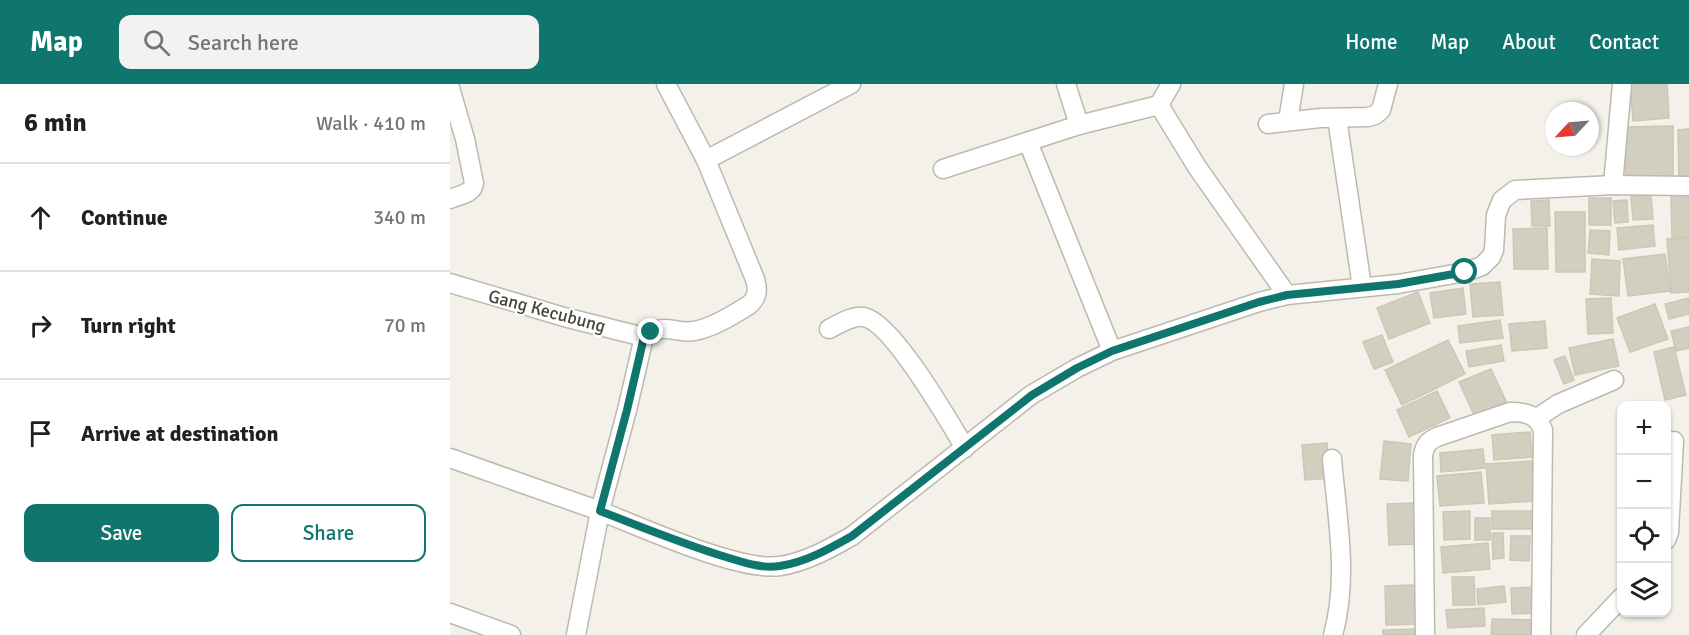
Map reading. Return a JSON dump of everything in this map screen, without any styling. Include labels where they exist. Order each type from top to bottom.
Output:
[{"type":"street","points":[[576,635],[600,511],[644,337],[651,332],[667,328],[687,331],[699,329],[741,310],[757,296],[755,279],[706,160],[666,84]]},
{"type":"street","points":[[706,160],[851,84]]},
{"type":"street","points":[[1066,84],[1078,125]]},
{"type":"street","points":[[943,169],[1078,125],[1159,105],[1171,84]]},
{"type":"street","points":[[1288,121],[1294,84]]},
{"type":"street","points":[[1268,124],[1376,115],[1381,110],[1388,84]]},
{"type":"street","points":[[1613,185],[1622,84]]},
{"type":"street","points":[[450,88],[465,139],[474,183],[470,191],[450,199]]},
{"type":"street","points":[[1159,105],[1197,167],[1287,295]]},
{"type":"street","points":[[1337,118],[1362,287]]},
{"type":"street","points":[[1028,142],[1112,351]]},
{"type":"street","points":[[450,458],[600,511],[695,548],[762,566],[779,566],[826,551],[852,536],[1032,395],[1077,368],[1112,351],[1259,302],[1287,295],[1398,284],[1465,272],[1482,266],[1494,250],[1496,215],[1502,200],[1515,190],[1613,185],[1689,186]]},
{"type":"street","name":"Gang Kecubung","points":[[450,283],[564,317],[644,337]]},
{"type":"street","points":[[829,329],[856,317],[863,317],[877,325],[901,349],[965,448]]},
{"type":"street","points":[[1537,418],[1558,404],[1614,380]]},
{"type":"street","points":[[1425,635],[1423,455],[1425,447],[1429,441],[1437,437],[1510,412],[1521,412],[1537,418],[1543,430],[1541,635]]},
{"type":"street","points":[[1670,509],[1674,441]]},
{"type":"street","points":[[1332,459],[1342,576],[1340,609],[1333,635]]},
{"type":"street","points":[[1586,635],[1617,602]]},
{"type":"street","points":[[450,613],[512,635]]},
{"type":"building","points":[[1630,84],[1667,84],[1669,118],[1633,121]]},
{"type":"building","points":[[1673,126],[1673,182],[1626,182],[1625,127]]},
{"type":"building","points":[[1689,129],[1689,184],[1679,184],[1678,130]]},
{"type":"building","points":[[1651,195],[1653,219],[1633,220],[1631,197]]},
{"type":"building","points":[[1671,195],[1689,195],[1689,237],[1672,237]]},
{"type":"building","points":[[1589,198],[1611,198],[1611,225],[1589,225]]},
{"type":"building","points":[[1549,200],[1550,226],[1532,226],[1531,201]]},
{"type":"building","points":[[1627,200],[1628,222],[1615,223],[1613,201]]},
{"type":"building","points":[[1555,212],[1585,212],[1585,272],[1556,272]]},
{"type":"building","points":[[1653,225],[1655,246],[1619,250],[1617,228]]},
{"type":"building","points":[[1547,228],[1548,269],[1514,269],[1513,229]]},
{"type":"building","points":[[1590,230],[1610,231],[1609,255],[1588,253]]},
{"type":"building","points":[[1689,238],[1689,292],[1671,293],[1667,239]]},
{"type":"building","points":[[1665,254],[1670,291],[1628,296],[1623,259]]},
{"type":"building","points":[[1592,259],[1620,261],[1619,296],[1590,294]]},
{"type":"building","points":[[1500,282],[1503,315],[1473,317],[1470,284]]},
{"type":"building","points":[[1463,288],[1466,314],[1434,318],[1430,293]]},
{"type":"building","points":[[1418,292],[1430,323],[1389,339],[1377,308]]},
{"type":"building","points":[[1611,298],[1613,333],[1588,334],[1586,299]]},
{"type":"building","points":[[1689,298],[1689,314],[1669,319],[1665,304]]},
{"type":"building","points":[[1655,304],[1668,339],[1630,352],[1617,318]]},
{"type":"building","points":[[1500,320],[1503,338],[1460,343],[1458,326]]},
{"type":"building","points":[[1545,321],[1547,348],[1512,351],[1509,324]]},
{"type":"building","points":[[1689,327],[1689,348],[1676,351],[1671,331]]},
{"type":"building","points":[[1382,335],[1393,362],[1374,369],[1363,342]]},
{"type":"building","points":[[1613,339],[1619,366],[1575,375],[1569,348]]},
{"type":"building","points":[[1448,340],[1465,374],[1402,405],[1385,370]]},
{"type":"building","points":[[1501,345],[1504,361],[1469,367],[1466,351]]},
{"type":"building","points":[[1674,347],[1686,395],[1665,400],[1654,352]]},
{"type":"building","points":[[1565,356],[1574,380],[1564,384],[1554,360]]},
{"type":"building","points":[[1491,369],[1507,403],[1475,417],[1459,382]]},
{"type":"building","points":[[1437,391],[1450,418],[1409,437],[1397,410]]},
{"type":"building","points":[[1530,432],[1532,457],[1494,460],[1492,435]]},
{"type":"building","points":[[1384,441],[1411,444],[1408,481],[1380,479]]},
{"type":"building","points":[[1327,443],[1330,478],[1305,480],[1302,445]]},
{"type":"building","points":[[1483,449],[1485,468],[1441,472],[1440,453]]},
{"type":"building","points":[[1532,461],[1535,501],[1489,504],[1486,464]]},
{"type":"building","points":[[1481,472],[1484,503],[1440,506],[1437,476]]},
{"type":"building","points":[[1415,503],[1416,544],[1389,545],[1387,504]]},
{"type":"building","points":[[1470,511],[1470,539],[1444,540],[1443,512]]},
{"type":"building","points":[[1492,511],[1538,511],[1538,529],[1492,529]]},
{"type":"building","points":[[1475,518],[1490,518],[1490,540],[1475,540]]},
{"type":"building","points":[[1492,533],[1503,533],[1504,558],[1493,559]]},
{"type":"building","points":[[1511,536],[1530,536],[1529,561],[1510,560]]},
{"type":"building","points":[[1488,543],[1490,569],[1443,573],[1441,547]]},
{"type":"building","points":[[1452,577],[1474,577],[1475,605],[1453,605]]},
{"type":"building","points":[[1415,585],[1417,624],[1386,625],[1385,586]]},
{"type":"building","points":[[1504,586],[1506,602],[1478,605],[1477,589]]},
{"type":"building","points":[[1536,587],[1536,613],[1512,614],[1511,588]]},
{"type":"building","points":[[1484,608],[1485,626],[1448,628],[1446,610]]},
{"type":"building","points":[[1492,619],[1535,620],[1534,635],[1491,635]]},
{"type":"building","points":[[1415,629],[1415,635],[1383,635],[1383,630]]},
{"type":"route","points":[[651,332],[644,337],[600,511],[695,548],[762,566],[779,566],[826,551],[852,536],[1032,395],[1077,368],[1112,351],[1259,302],[1287,295],[1398,284],[1465,272]]}]
